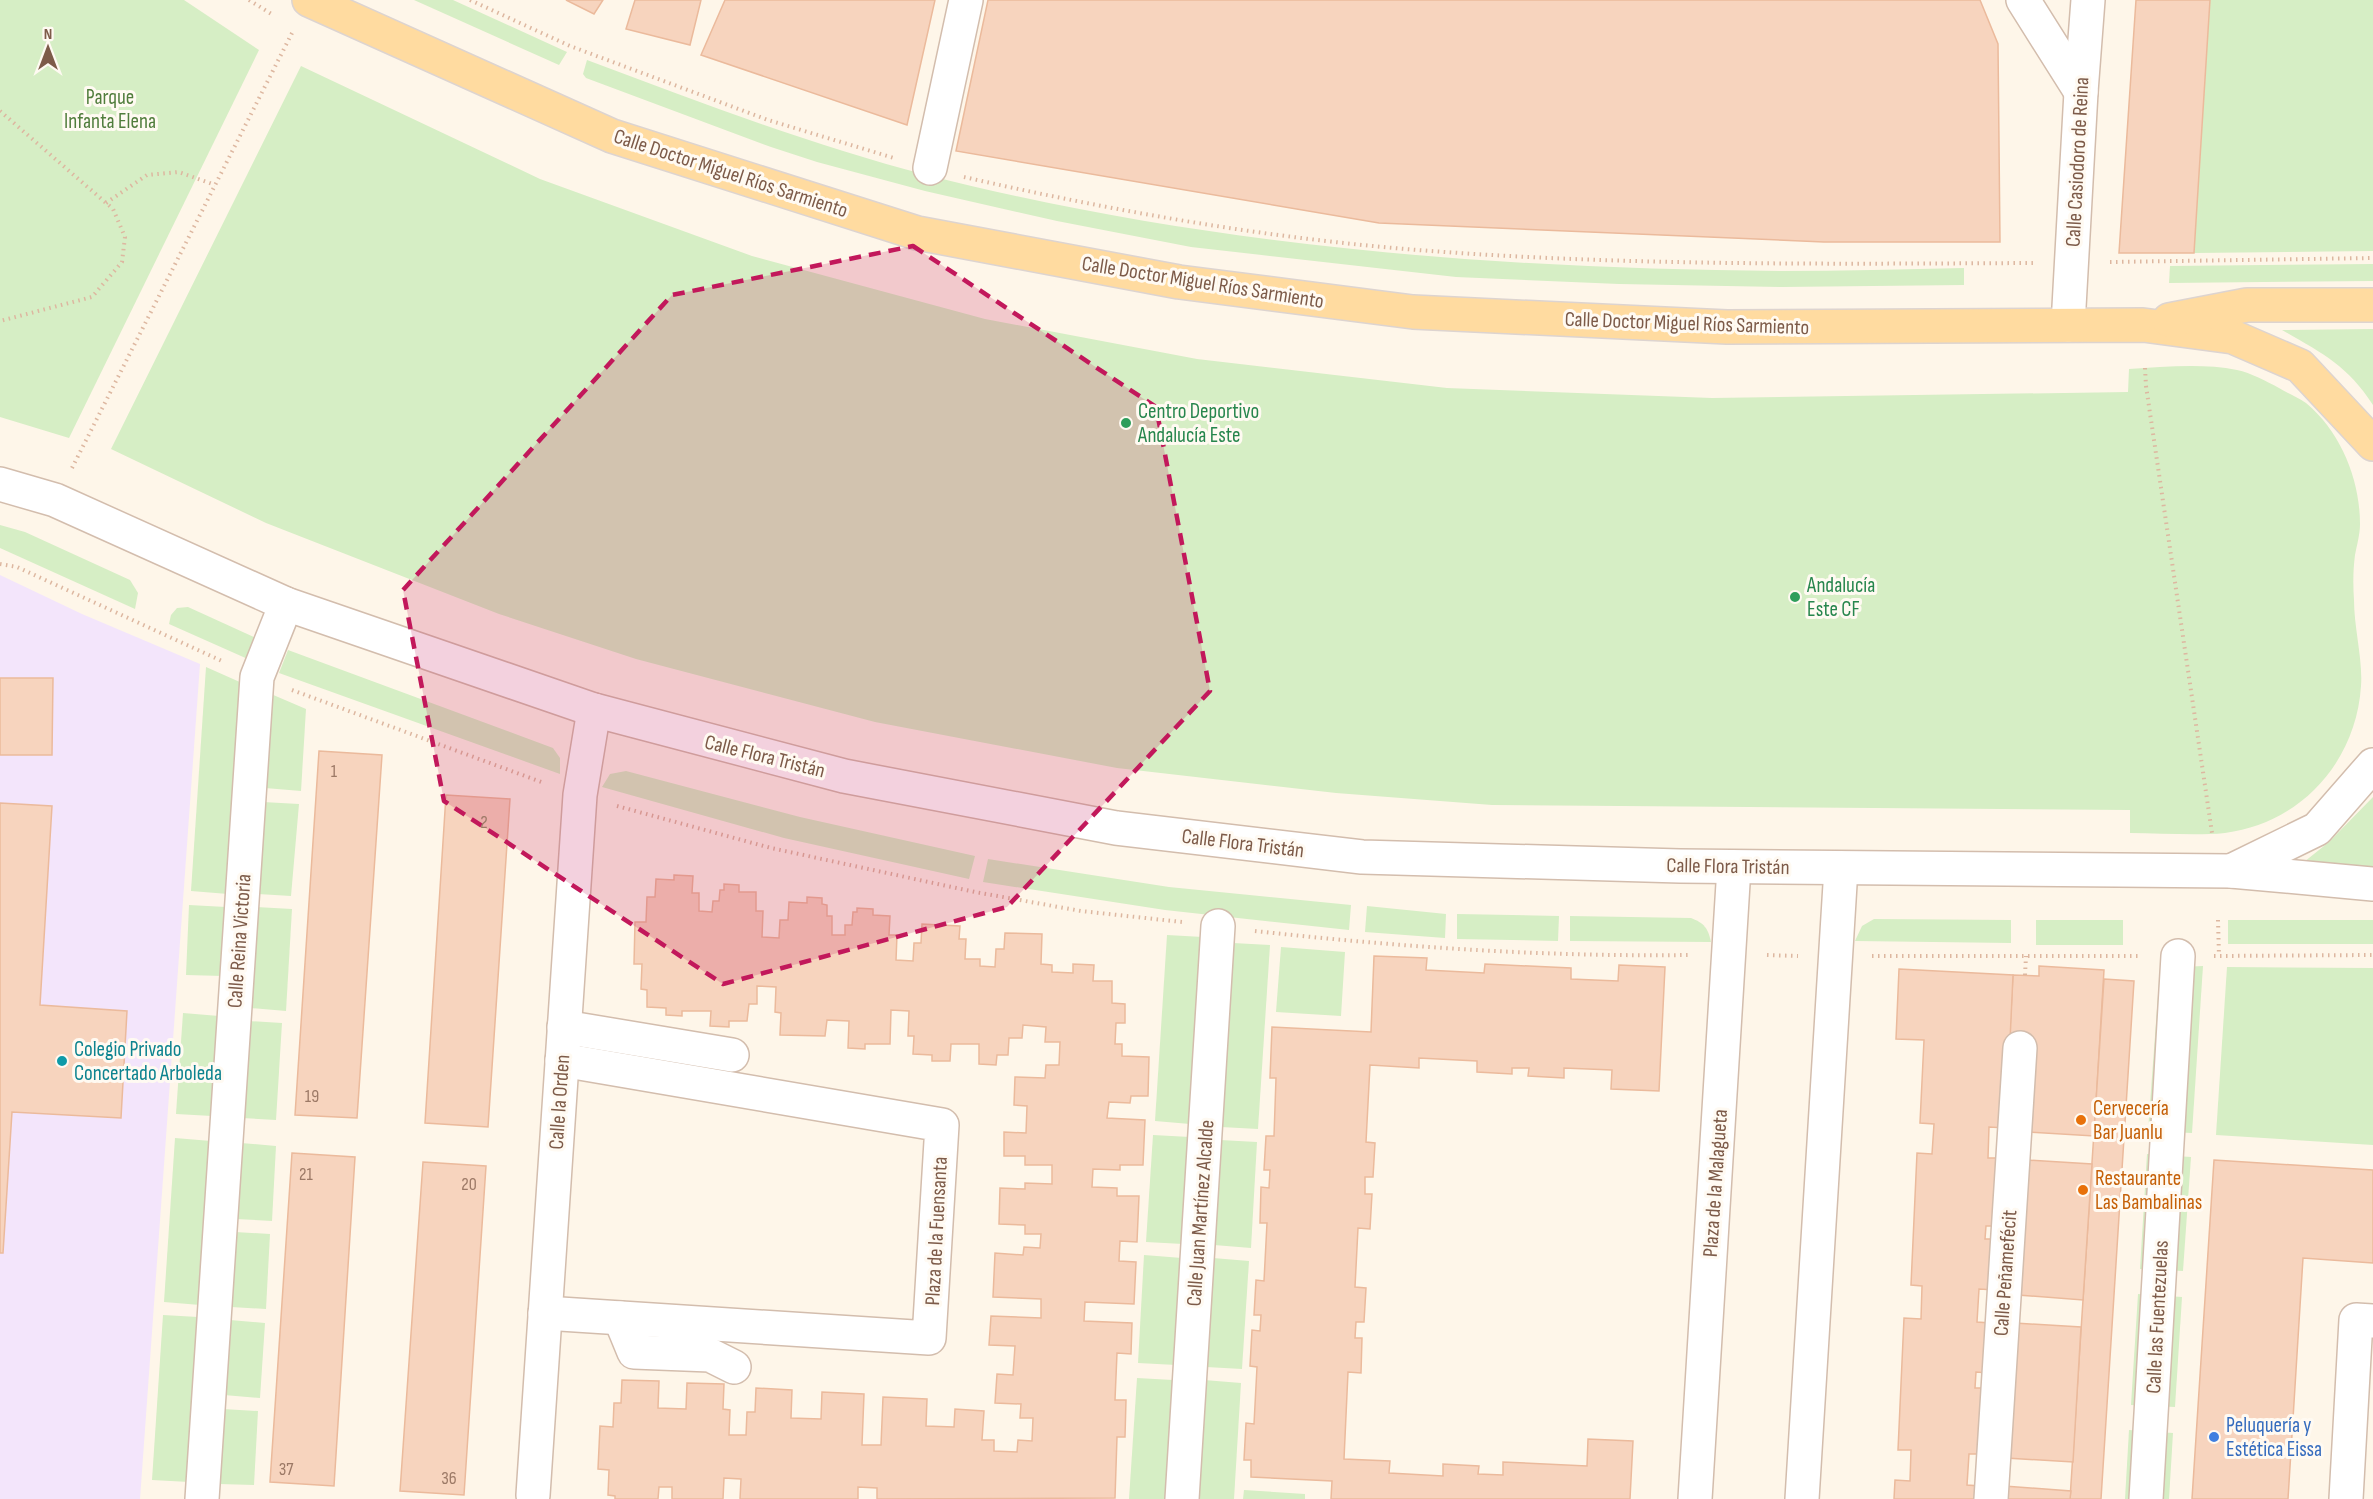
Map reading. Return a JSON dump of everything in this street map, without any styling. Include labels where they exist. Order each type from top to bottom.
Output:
[{"type":"main road","name":"Calle Doctor Miguel Ríos Sarmiento","points":[[302,14],[612,136],[917,233],[1157,278],[1424,312],[1727,327],[2143,325],[2233,338],[2300,366],[2373,444]]},
{"type":"main road","name":"Calle Doctor Miguel Ríos Sarmiento","points":[[2143,325],[2247,305],[2373,305]]},
{"type":"street","points":[[930,168],[966,0]]},
{"type":"street","points":[[2023,0],[2081,92]]},
{"type":"street","name":"Calle Casiodoro de Reina","points":[[2068,325],[2088,0]]},
{"type":"street","name":"Calle Flora Tristán","points":[[0,484],[55,500],[286,604],[594,710],[844,776],[1116,828],[1362,856],[1734,867],[2231,872],[2373,884]]},
{"type":"street","name":"Calle Reina Victoria","points":[[202,1499],[257,677],[286,604]]},
{"type":"street","name":"Calle la Orden","points":[[533,1495],[580,795],[594,710]]},
{"type":"street","name":"Calle Flora Tristán","points":[[2231,872],[2317,829],[2373,765]]},
{"type":"street","name":"Plaza de la Malagueta","points":[[1695,1499],[1734,867]]},
{"type":"street","points":[[1802,1499],[1841,868]]},
{"type":"street","name":"Calle Juan Martínez Alcalde","points":[[1182,1499],[1218,926]]},
{"type":"street","name":"Calle las Fuentezuelas","points":[[2146,1499],[2178,956]]},
{"type":"street","points":[[564,1028],[732,1055]]},
{"type":"street","name":"Calle Peñamefécit","points":[[1991,1499],[2020,1048]]},
{"type":"street","name":"Plaza de la Fuensanta","points":[[545,1313],[929,1338],[942,1125],[562,1060]]},
{"type":"street","points":[[620,1318],[634,1352],[710,1355],[734,1367]]},
{"type":"street","points":[[2346,1499],[2356,1320],[2373,1321]]},
{"type":"path","points":[[470,0],[570,46],[768,120],[930,168],[1108,208],[1195,224],[1417,250],[1528,257],[1749,264],[2072,263],[2373,258]]},
{"type":"path","points":[[55,500],[302,14]]},
{"type":"path","points":[[0,111],[114,209],[125,237],[122,262],[92,297],[0,321]]},
{"type":"path","points":[[106,203],[147,175],[179,172],[215,185]]},
{"type":"path","points":[[2145,368],[2212,833]]},
{"type":"path","points":[[2218,920],[2219,956]]},
{"type":"path","points":[[2025,975],[2026,956]]},
{"type":"highlighted area","points":[[913,246],[1156,407],[1210,691],[1007,907],[723,984],[444,801],[403,590],[672,295]]},
{"type":"shaded area","points":[[0,575],[82,614],[200,664],[140,1499],[0,1499]]},
{"type":"green space","name":"Parque Infanta Elena","points":[[0,0],[184,0],[259,50],[69,438],[0,417]]},
{"type":"green space","points":[[414,0],[453,0],[567,52],[559,65]]},
{"type":"green space","points":[[2210,0],[2373,0],[2373,251],[2194,253]]},
{"type":"green space","points":[[587,60],[756,122],[884,163],[1031,199],[1137,220],[1351,249],[1566,265],[1781,271],[1964,268],[1964,285],[1782,287],[1619,284],[1456,277],[1191,247],[1057,221],[925,191],[817,162],[586,78],[583,74]]},
{"type":"green space","name":"Centro Deportivo Andalucía Este","points":[[301,66],[540,179],[752,256],[985,319],[1197,359],[1447,388],[1712,398],[2128,392],[2129,369],[2197,366],[2242,371],[2306,403],[2329,428],[2352,474],[2360,524],[2353,578],[2361,676],[2357,714],[2348,740],[2336,763],[2320,784],[2300,802],[2278,816],[2252,827],[2225,833],[2130,833],[2130,810],[1492,805],[1336,793],[1117,768],[875,722],[636,659],[499,614],[266,523],[111,449]]},
{"type":"green space","points":[[2373,264],[2373,281],[2169,283],[2170,266]]},
{"type":"green space","points":[[2373,329],[2373,405],[2353,380],[2333,361],[2282,330]]},
{"type":"green space","points":[[0,525],[25,532],[130,580],[138,593],[135,609],[0,548]]},
{"type":"green space","points":[[188,607],[258,639],[250,660],[169,624],[171,615],[177,608]]},
{"type":"green space","points":[[288,650],[553,748],[560,758],[560,774],[279,673]]},
{"type":"green space","points":[[206,667],[242,683],[228,894],[191,891]]},
{"type":"green space","points":[[271,694],[306,709],[301,791],[265,788]]},
{"type":"green space","points":[[626,771],[800,817],[975,856],[969,879],[784,838],[602,787],[610,774]]},
{"type":"green space","points":[[2373,797],[2373,870],[2304,862],[2329,842]]},
{"type":"green space","points":[[263,802],[299,804],[291,896],[258,894]]},
{"type":"green space","points":[[988,859],[1169,887],[1351,905],[1349,930],[1165,910],[983,882]]},
{"type":"green space","points":[[189,905],[226,907],[223,976],[186,975]]},
{"type":"green space","points":[[1367,906],[1446,914],[1445,938],[1365,932]]},
{"type":"green space","points":[[256,907],[292,909],[286,1011],[250,1008]]},
{"type":"green space","points":[[1457,914],[1559,916],[1558,941],[1457,939]]},
{"type":"green space","points":[[1570,916],[1691,918],[1705,927],[1711,942],[1570,941]]},
{"type":"green space","points":[[1874,919],[2011,920],[2011,943],[1855,941],[1862,926]]},
{"type":"green space","points":[[2036,920],[2123,920],[2123,945],[2036,945]]},
{"type":"green space","points":[[2228,920],[2373,920],[2373,944],[2228,944]]},
{"type":"green space","points":[[1167,935],[1203,937],[1190,1124],[1155,1121]]},
{"type":"green space","points":[[1233,943],[1270,945],[1258,1129],[1221,1127]]},
{"type":"green space","points":[[1281,947],[1345,952],[1341,1016],[1276,1012]]},
{"type":"green space","points":[[2203,966],[2192,1133],[2148,1131],[2160,968]]},
{"type":"green space","points":[[2227,967],[2373,968],[2373,1145],[2216,1135]]},
{"type":"green space","points":[[183,1013],[219,1016],[212,1116],[176,1114]]},
{"type":"green space","points":[[248,1021],[282,1023],[276,1120],[242,1118]]},
{"type":"green space","points":[[1153,1135],[1190,1137],[1183,1244],[1146,1242]]},
{"type":"green space","points":[[175,1138],[211,1141],[200,1305],[164,1302]]},
{"type":"green space","points":[[1220,1140],[1257,1142],[1251,1248],[1214,1245]]},
{"type":"green space","points":[[241,1143],[276,1146],[272,1221],[236,1219]]},
{"type":"green space","points":[[2147,1154],[2191,1157],[2183,1271],[2140,1269]]},
{"type":"green space","points":[[235,1232],[270,1234],[266,1309],[231,1307]]},
{"type":"green space","points":[[1144,1255],[1182,1258],[1176,1365],[1138,1363]]},
{"type":"green space","points":[[1213,1258],[1249,1261],[1242,1369],[1206,1367]]},
{"type":"green space","points":[[2138,1294],[2182,1297],[2175,1407],[2131,1405]]},
{"type":"green space","points":[[163,1315],[198,1317],[189,1482],[152,1480]]},
{"type":"green space","points":[[230,1320],[265,1323],[260,1398],[224,1395]]},
{"type":"green space","points":[[1137,1378],[1173,1380],[1165,1499],[1129,1499]]},
{"type":"green space","points":[[1204,1380],[1241,1383],[1234,1499],[1197,1499]]},
{"type":"green space","points":[[223,1409],[258,1411],[254,1485],[219,1484]]},
{"type":"green space","points":[[2129,1430],[2173,1433],[2169,1499],[2125,1499]]},
{"type":"green space","points":[[1244,1490],[1305,1494],[1305,1499],[1243,1499]]},
{"type":"building","points":[[566,0],[603,0],[594,14]]},
{"type":"building","points":[[635,0],[701,0],[690,45],[626,29]]},
{"type":"building","points":[[725,0],[935,0],[907,125],[701,55]]},
{"type":"building","points":[[988,0],[1980,0],[1998,44],[2000,242],[1824,242],[1379,223],[956,151]]},
{"type":"building","points":[[2136,0],[2210,0],[2194,253],[2119,253]]},
{"type":"building","points":[[0,678],[53,678],[52,755],[0,755]]},
{"type":"building","points":[[319,751],[382,755],[357,1118],[295,1115]]},
{"type":"building","points":[[446,795],[510,799],[488,1127],[425,1123]]},
{"type":"building","name":"Colegio Privado Concertado Arboleda","points":[[0,803],[52,806],[40,1005],[127,1011],[121,1118],[12,1112],[3,1253],[0,1253]]},
{"type":"building","points":[[674,875],[693,876],[692,893],[699,893],[699,911],[712,912],[713,901],[719,901],[720,890],[724,890],[724,884],[739,885],[739,892],[756,892],[756,911],[763,911],[762,937],[779,938],[780,920],[788,920],[789,902],[807,903],[807,897],[822,898],[822,904],[827,905],[827,916],[832,916],[832,935],[845,935],[845,925],[852,925],[853,912],[857,912],[857,908],[873,909],[873,915],[890,916],[889,935],[897,935],[896,960],[913,961],[914,943],[921,943],[922,924],[960,926],[959,939],[966,939],[965,959],[980,959],[980,966],[995,967],[996,949],[1004,949],[1005,933],[1042,934],[1041,964],[1052,965],[1052,972],[1073,973],[1073,964],[1094,965],[1093,981],[1112,981],[1112,1003],[1125,1004],[1125,1023],[1116,1023],[1115,1044],[1122,1044],[1122,1056],[1149,1057],[1148,1096],[1131,1096],[1130,1103],[1109,1102],[1107,1118],[1145,1120],[1143,1165],[1120,1165],[1120,1170],[1093,1169],[1092,1187],[1117,1188],[1117,1196],[1139,1196],[1137,1242],[1120,1241],[1119,1261],[1136,1262],[1134,1304],[1085,1302],[1084,1321],[1132,1323],[1131,1354],[1117,1353],[1115,1400],[1126,1400],[1125,1437],[1117,1437],[1115,1498],[877,1499],[877,1488],[858,1487],[858,1499],[740,1499],[741,1479],[724,1478],[723,1499],[672,1499],[672,1487],[659,1487],[658,1499],[615,1499],[615,1496],[608,1495],[609,1470],[598,1469],[600,1426],[613,1427],[614,1403],[621,1403],[622,1380],[659,1381],[658,1408],[686,1409],[687,1383],[724,1384],[723,1409],[730,1410],[729,1435],[746,1435],[747,1412],[755,1412],[756,1388],[792,1390],[791,1418],[821,1419],[822,1392],[864,1394],[862,1445],[881,1445],[883,1397],[927,1399],[926,1426],[954,1427],[955,1409],[984,1411],[982,1440],[994,1440],[994,1451],[1017,1452],[1018,1440],[1032,1441],[1033,1418],[1020,1418],[1021,1404],[995,1403],[997,1374],[1013,1375],[1015,1346],[989,1345],[991,1316],[1041,1318],[1041,1299],[993,1297],[995,1253],[1023,1255],[1024,1247],[1040,1248],[1041,1234],[1025,1234],[1025,1225],[999,1224],[1000,1188],[1025,1189],[1025,1183],[1052,1184],[1052,1165],[1025,1165],[1025,1156],[1004,1156],[1004,1132],[1026,1133],[1027,1106],[1014,1105],[1015,1077],[1045,1078],[1046,1065],[1059,1065],[1060,1042],[1045,1042],[1046,1027],[1023,1025],[1022,1038],[1009,1038],[1008,1055],[997,1055],[996,1065],[979,1064],[979,1044],[951,1044],[950,1061],[932,1061],[932,1055],[913,1054],[914,1036],[908,1036],[909,1011],[891,1010],[890,1044],[865,1044],[865,1049],[848,1048],[849,1021],[827,1020],[825,1036],[780,1035],[781,1013],[775,1012],[776,987],[757,986],[757,1004],[749,1004],[747,1021],[729,1021],[729,1027],[710,1026],[711,1011],[682,1011],[682,1016],[666,1015],[666,1008],[647,1007],[647,990],[641,989],[642,964],[634,964],[635,922],[646,922],[647,897],[655,897],[656,879],[674,880]]},
{"type":"building","points":[[1374,956],[1427,958],[1426,970],[1484,973],[1485,964],[1571,968],[1571,979],[1618,981],[1619,965],[1665,967],[1659,1091],[1611,1089],[1612,1070],[1564,1068],[1564,1078],[1528,1076],[1529,1068],[1512,1068],[1512,1074],[1477,1072],[1477,1061],[1419,1058],[1419,1068],[1370,1065],[1366,1142],[1375,1143],[1373,1177],[1365,1177],[1365,1194],[1372,1194],[1370,1229],[1358,1228],[1355,1287],[1366,1288],[1364,1322],[1356,1322],[1355,1338],[1362,1338],[1361,1373],[1348,1372],[1344,1459],[1390,1461],[1389,1473],[1443,1476],[1443,1464],[1479,1466],[1478,1474],[1503,1475],[1503,1462],[1587,1466],[1588,1439],[1633,1441],[1630,1499],[1331,1499],[1332,1481],[1251,1477],[1251,1460],[1244,1460],[1246,1423],[1254,1424],[1257,1367],[1250,1366],[1252,1330],[1260,1331],[1261,1315],[1254,1315],[1256,1280],[1264,1281],[1267,1223],[1260,1223],[1261,1187],[1269,1188],[1270,1170],[1264,1170],[1266,1136],[1274,1136],[1276,1078],[1270,1078],[1272,1027],[1371,1032]]},
{"type":"building","points":[[2039,966],[2104,970],[2094,1136],[2028,1132],[2009,1047],[2013,975],[2039,976]]},
{"type":"building","points":[[1899,969],[2013,975],[2006,1128],[1989,1127],[1988,1158],[2001,1158],[1998,1226],[1986,1226],[1985,1239],[1998,1239],[1995,1290],[1979,1289],[1977,1322],[1990,1323],[1988,1373],[1976,1372],[1975,1388],[1987,1388],[1984,1454],[1969,1454],[1967,1485],[1980,1486],[1980,1499],[1894,1499],[1895,1480],[1910,1481],[1911,1450],[1898,1450],[1904,1318],[1921,1319],[1922,1286],[1911,1285],[1917,1153],[1932,1154],[1934,1124],[1920,1123],[1924,1040],[1896,1039]]},
{"type":"building","points":[[2104,979],[2134,981],[2101,1499],[2070,1499]]},
{"type":"building","points":[[292,1153],[355,1157],[334,1486],[270,1482]]},
{"type":"building","points":[[2026,1160],[2092,1164],[2083,1300],[2018,1295]]},
{"type":"building","points":[[2214,1160],[2373,1170],[2373,1263],[2303,1258],[2288,1499],[2192,1499]]},
{"type":"building","points":[[423,1162],[486,1166],[464,1495],[400,1491]]},
{"type":"building","points":[[2015,1323],[2081,1327],[2073,1462],[2006,1458]]},
{"type":"building","points":[[2004,1486],[2071,1491],[2070,1499],[2003,1499]]},
{"type":"place","name":"Centro Deportivo Andalucía Este","points":[[1126,423]]},
{"type":"place","name":"Andalucía Este CF","points":[[1795,597]]},
{"type":"place","name":"Colegio Privado Concertado Arboleda","points":[[62,1061]]},
{"type":"place","name":"Cervecería Bar Juanlu","points":[[2081,1120]]},
{"type":"place","name":"Restaurante Las Bambalinas","points":[[2083,1190]]},
{"type":"place","name":"Peluquería y Estética Eissa","points":[[2214,1437]]}]
